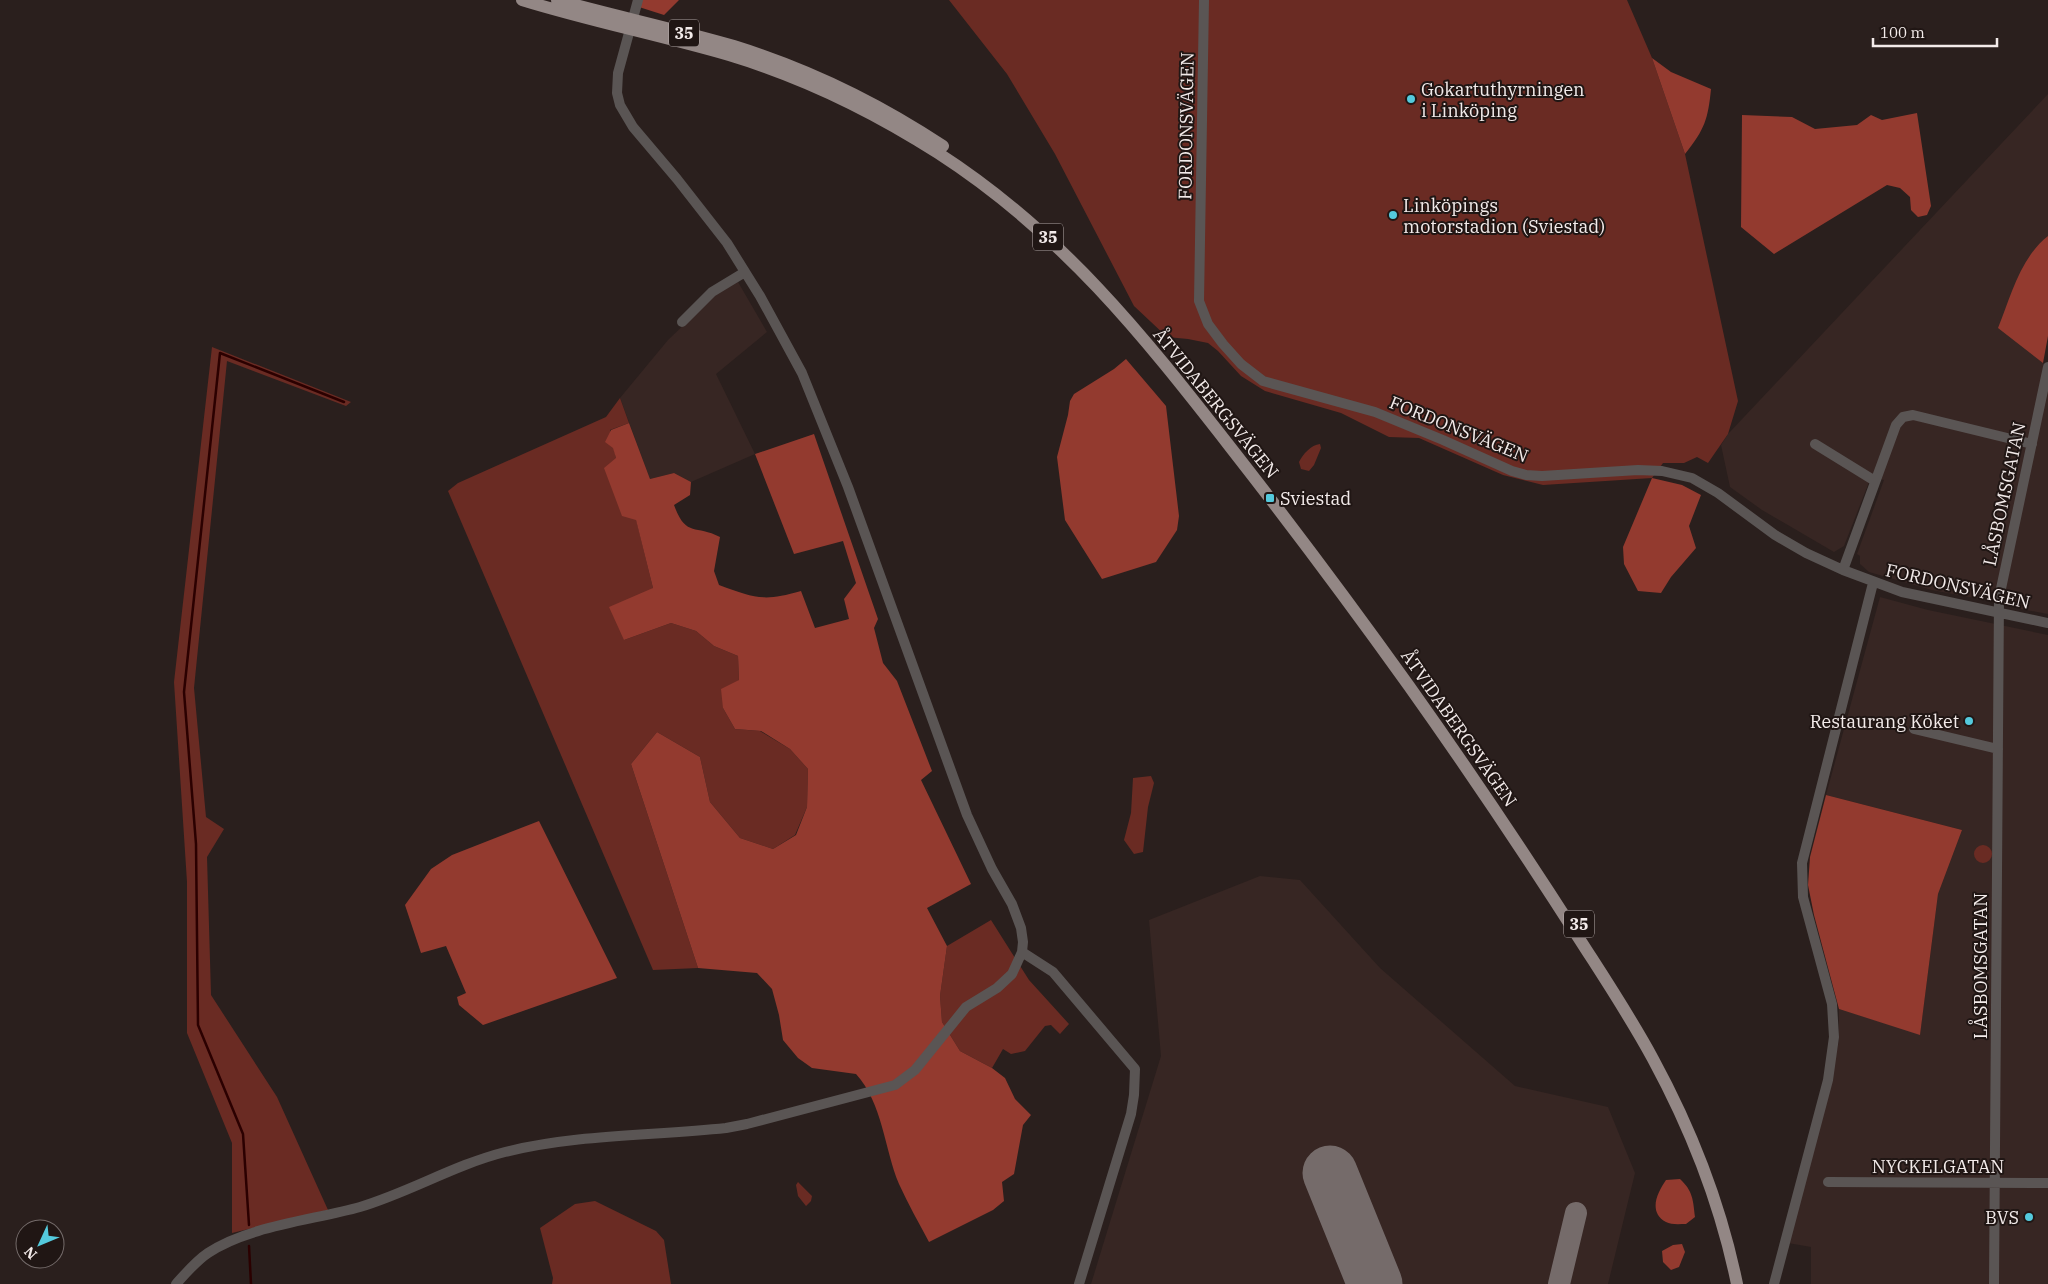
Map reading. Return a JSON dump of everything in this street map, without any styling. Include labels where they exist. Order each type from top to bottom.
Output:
[{"type":"main road","name":"ÅTVIDABERGSVÄGEN","points":[[522,0],[726,44],[785,64],[845,90],[902,121],[967,163],[1024,206],[1076,253],[1119,298],[1276,493],[1353,595],[1476,767],[1585,934],[1660,1054],[1682,1098],[1720,1192],[1745,1284]]},
{"type":"main road","name":"ÅTVIDABERGSVÄGEN","points":[[557,0],[781,73],[840,99],[897,129],[962,169],[1019,212],[1071,259],[1119,309],[1203,412],[1347,600],[1485,795],[1568,922],[1653,1058],[1687,1128],[1712,1194],[1737,1284]]},
{"type":"street","points":[[176,1284],[208,1253],[240,1238],[368,1204],[466,1164],[505,1152],[536,1145],[602,1136],[733,1127],[895,1085],[915,1070],[966,1007],[997,988],[1009,978],[1016,968],[1022,952],[1023,942],[1017,916],[992,869],[967,815],[818,409],[789,346],[745,272],[695,202],[625,116],[617,93],[618,72],[638,0]]},
{"type":"street","name":"FORDONSVÄGEN","points":[[1204,0],[1199,301],[1208,324],[1241,364],[1263,380],[1376,412],[1512,472],[1542,476],[1638,470],[1662,471],[1692,478],[1718,493],[1775,535],[1806,553],[1873,583],[1902,592],[1998,614],[2048,623]]},
{"type":"street","points":[[682,322],[712,292],[745,272]]},
{"type":"street","name":"LÅSBOMSGATAN","points":[[1994,1284],[1998,614],[1999,598],[2048,366]]},
{"type":"street","points":[[1843,570],[1896,425],[1902,417],[1907,415],[2032,444]]},
{"type":"street","points":[[1815,444],[1876,481]]},
{"type":"street","points":[[1774,1284],[1828,1080],[1834,1037],[1832,1004],[1803,897],[1802,864],[1873,583]]},
{"type":"street","points":[[1914,729],[1998,749]]},
{"type":"street","points":[[1022,952],[1053,972],[1135,1069],[1134,1095],[1130,1114],[1079,1284]]},
{"type":"street","name":"NYCKELGATAN","points":[[1828,1182],[2048,1183]]},
{"type":"shaded area","points":[[642,0],[679,0],[664,15],[639,7]]},
{"type":"shaded area","name":"Linköpings motorstadion (Sviestad)","points":[[949,0],[1627,0],[1652,58],[1685,154],[1738,401],[1728,434],[1708,463],[1697,457],[1684,463],[1663,463],[1652,478],[1543,485],[1503,475],[1419,438],[1389,437],[1341,413],[1265,391],[1241,376],[1208,343],[1167,337],[1134,306],[1055,154],[1007,74]]},
{"type":"shaded area","points":[[1652,58],[1671,72],[1711,89],[1704,123],[1697,138],[1685,154]]},
{"type":"shaded area","points":[[2048,94],[2048,236],[2045,239],[2043,363],[2048,366],[2048,614],[2021,609],[2012,601],[1987,595],[1981,599],[1932,590],[1869,572],[1860,564],[1860,556],[1857,554],[1884,480],[1871,477],[1844,546],[1834,552],[1762,510],[1730,487],[1721,445],[1728,434]]},
{"type":"shaded area","points":[[1917,113],[1931,206],[1927,215],[1918,217],[1911,210],[1910,197],[1900,188],[1887,185],[1774,254],[1741,227],[1742,115],[1792,117],[1815,129],[1857,125],[1871,115],[1882,120]]},
{"type":"shaded area","points":[[2048,236],[2048,336],[2043,363],[1998,328],[2023,266],[2038,245]]},
{"type":"shaded area","points":[[738,282],[767,332],[716,374],[755,454],[691,482],[674,473],[650,479],[620,398],[668,340],[714,296]]},
{"type":"shaded area","points":[[212,347],[351,402],[346,406],[227,361],[194,688],[206,817],[224,829],[207,857],[211,995],[277,1097],[328,1210],[232,1233],[232,1143],[187,1033],[187,882],[174,682]]},
{"type":"shaded area","points":[[1126,359],[1166,406],[1179,516],[1177,530],[1156,562],[1102,579],[1065,520],[1057,457],[1070,401],[1074,394],[1114,369]]},
{"type":"shaded area","points":[[620,398],[629,423],[610,430],[616,458],[636,519],[653,588],[624,640],[671,623],[696,631],[714,646],[738,656],[739,680],[723,708],[735,729],[760,731],[790,749],[808,769],[807,807],[795,835],[773,849],[740,838],[710,802],[700,757],[657,732],[631,764],[698,968],[653,970],[448,491],[458,483],[606,417]]},
{"type":"shaded area","points":[[629,423],[650,479],[674,473],[691,482],[690,495],[674,505],[678,515],[687,526],[720,537],[714,571],[719,585],[759,597],[777,597],[801,591],[815,628],[849,619],[844,599],[856,583],[843,541],[794,554],[755,454],[814,434],[878,619],[874,628],[883,663],[897,681],[932,771],[921,780],[971,884],[927,908],[947,946],[940,996],[942,1022],[960,1051],[992,1068],[1005,1078],[1015,1099],[1031,1115],[1023,1125],[1014,1174],[1002,1182],[1004,1201],[993,1210],[929,1242],[899,1184],[878,1112],[865,1086],[856,1074],[812,1068],[798,1058],[783,1040],[772,989],[757,973],[698,968],[631,764],[657,732],[700,757],[710,802],[740,838],[773,849],[796,835],[807,807],[808,769],[790,749],[761,731],[735,729],[723,708],[721,689],[739,680],[738,656],[714,646],[696,631],[671,623],[624,640],[609,607],[653,588],[636,520],[622,516],[604,468],[616,458],[613,448],[605,442],[611,430]]},
{"type":"shaded area","points":[[1320,444],[1321,448],[1314,465],[1309,471],[1301,469],[1299,462],[1303,456],[1310,448]]},
{"type":"shaded area","points":[[1652,478],[1682,485],[1701,495],[1689,526],[1696,548],[1671,577],[1661,593],[1638,591],[1624,564],[1623,547]]},
{"type":"shaded area","points":[[1880,597],[1928,610],[2048,635],[2048,1284],[1811,1284],[1811,1247],[1788,1243],[1832,1076],[1839,1040],[1839,1009],[1920,1034],[1938,894],[1962,830],[1826,795]]},
{"type":"shaded area","points":[[1151,776],[1154,783],[1148,807],[1143,852],[1134,854],[1124,840],[1131,813],[1133,778]]},
{"type":"shaded area","points":[[1826,795],[1962,830],[1938,894],[1920,1035],[1839,1009],[1808,885],[1810,857]]},
{"type":"shaded area","points":[[539,821],[617,978],[483,1025],[459,1005],[457,997],[466,993],[446,946],[421,953],[405,905],[431,869],[452,855]]},
{"type":"shaded area","points":[[1983,845],[1989,848],[1992,854],[1989,860],[1983,863],[1977,860],[1974,854],[1977,848]]},
{"type":"shaded area","points":[[1260,876],[1300,880],[1380,968],[1515,1086],[1608,1107],[1635,1173],[1608,1284],[1091,1284],[1161,1056],[1149,920]]},
{"type":"shaded area","points":[[991,920],[1029,980],[1069,1024],[1060,1034],[1051,1025],[1045,1026],[1025,1051],[1011,1054],[1003,1049],[992,1068],[960,1051],[942,1022],[940,996],[947,946]]},
{"type":"shaded area","points":[[1680,1179],[1690,1192],[1695,1217],[1686,1224],[1670,1224],[1660,1218],[1657,1213],[1657,1196],[1666,1180]]},
{"type":"shaded area","points":[[798,1182],[812,1196],[811,1201],[806,1206],[798,1196],[796,1185]]},
{"type":"shaded area","points":[[595,1201],[656,1231],[664,1240],[671,1284],[552,1284],[553,1278],[540,1228],[575,1204]]},
{"type":"shaded area","points":[[1682,1244],[1685,1252],[1679,1267],[1671,1270],[1663,1262],[1662,1251],[1673,1245]]},
{"type":"waterway","points":[[249,1225],[243,1134],[198,1025],[196,844],[184,692],[220,353],[344,402]]},
{"type":"waterway","points":[[249,1246],[251,1284]]},
{"type":"taxiway","points":[[1559,1284],[1576,1213]]},
{"type":"runway","points":[[1330,1173],[1375,1284]]},
{"type":"place","name":"Gokartuthyrningen i Linköping","points":[[1411,99]]},
{"type":"place","name":"Linköpings motorstadion (Sviestad)","points":[[1393,215]]},
{"type":"place","name":"Sviestad","points":[[1270,498]]},
{"type":"place","name":"Restaurang Köket","points":[[1969,721]]},
{"type":"place","name":"BVS","points":[[2029,1217]]}]
